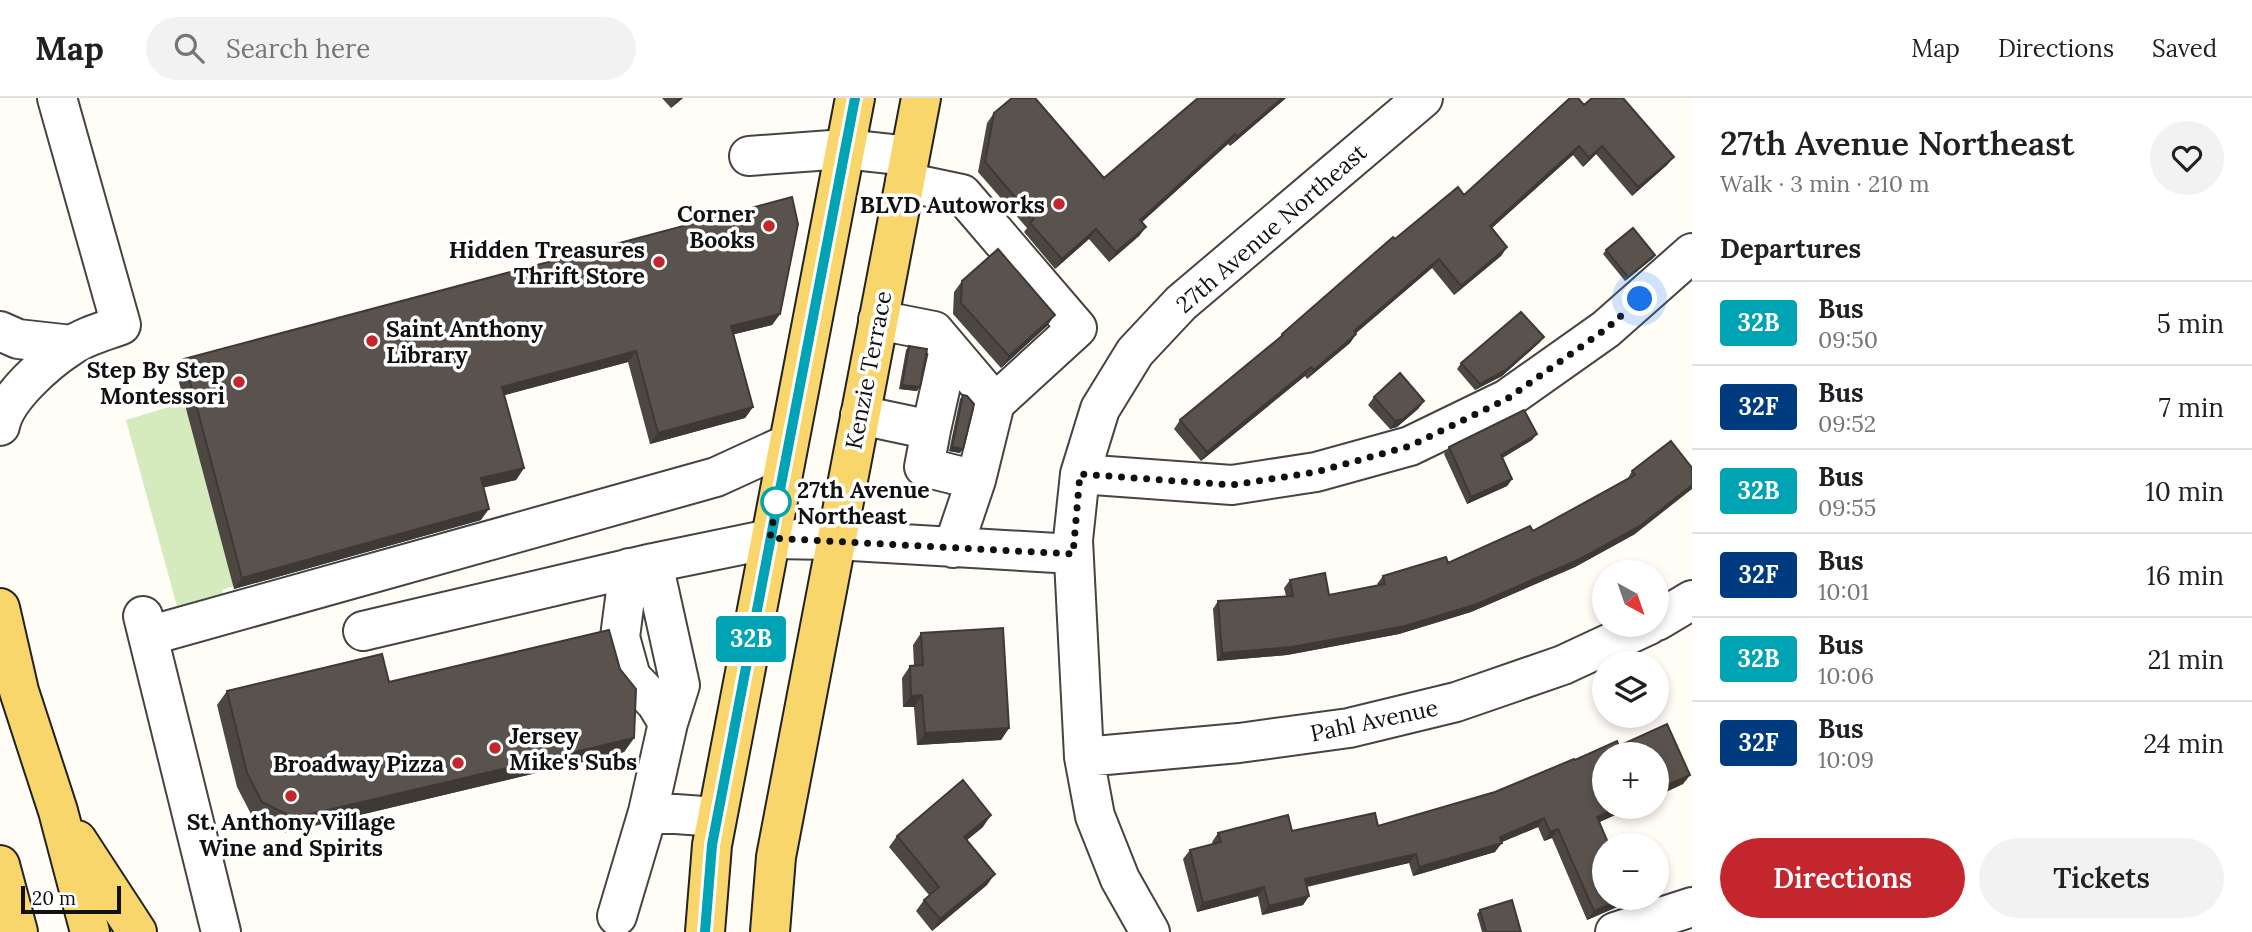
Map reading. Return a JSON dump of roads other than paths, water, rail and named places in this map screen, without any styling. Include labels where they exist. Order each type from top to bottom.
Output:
[{"type":"main road","points":[[705,932],[717,817],[855,98]]},
{"type":"main road","name":"Kenzie Terrace","points":[[770,932],[776,857],[921,98]]},
{"type":"main road","points":[[0,608],[19,691],[58,811],[90,932]]},
{"type":"main road","points":[[58,811],[137,932]]},
{"type":"main road","points":[[0,865],[13,925]]},
{"type":"street","points":[[0,426],[2,415],[41,370],[72,345],[121,325],[57,98]]},
{"type":"street","name":"27th Avenue Northeast","points":[[1150,932],[1120,879],[1095,816],[1084,757],[1073,554],[1080,474],[1100,409],[1135,352],[1181,303],[1423,98]]},
{"type":"street","points":[[750,156],[845,149],[907,169],[962,194],[1077,328],[995,403],[976,480],[953,548]]},
{"type":"street","points":[[1080,474],[1232,485],[1316,472],[1410,446],[1507,399],[1606,329],[1692,253]]},
{"type":"street","points":[[878,320],[934,331],[995,403]]},
{"type":"street","points":[[0,331],[18,339],[72,345]]},
{"type":"street","points":[[949,349],[924,467],[976,480]]},
{"type":"street","points":[[860,415],[931,430]]},
{"type":"street","points":[[221,932],[145,626],[716,477],[788,444]]},
{"type":"street","points":[[363,631],[641,565],[770,538],[1073,554]]},
{"type":"street","points":[[617,916],[648,812],[668,723],[680,685],[641,565]]},
{"type":"street","points":[[1670,613],[1692,600]]},
{"type":"street","name":"Pahl Avenue","points":[[1084,757],[1239,743],[1349,728],[1468,698],[1563,665],[1623,637]]},
{"type":"street","points":[[648,812],[717,817]]},
{"type":"street","points":[[1615,932],[1692,907]]},
{"type":"place","name":"BLVD Autoworks","points":[[1059,204]]},
{"type":"place","name":"Corner Books","points":[[769,226]]},
{"type":"place","name":"Hidden Treasures Thrift Store","points":[[659,262]]},
{"type":"place","name":"Saint Anthony Library","points":[[372,341]]},
{"type":"place","name":"Step By Step Montessori","points":[[239,382]]},
{"type":"place","name":"27th Avenue Northeast","points":[[776,502]]},
{"type":"place","name":"Jersey Mike's Subs","points":[[495,748]]},
{"type":"place","name":"Broadway Pizza","points":[[458,763]]},
{"type":"place","name":"St. Anthony Village Wine and Spirits","points":[[291,796]]}]
